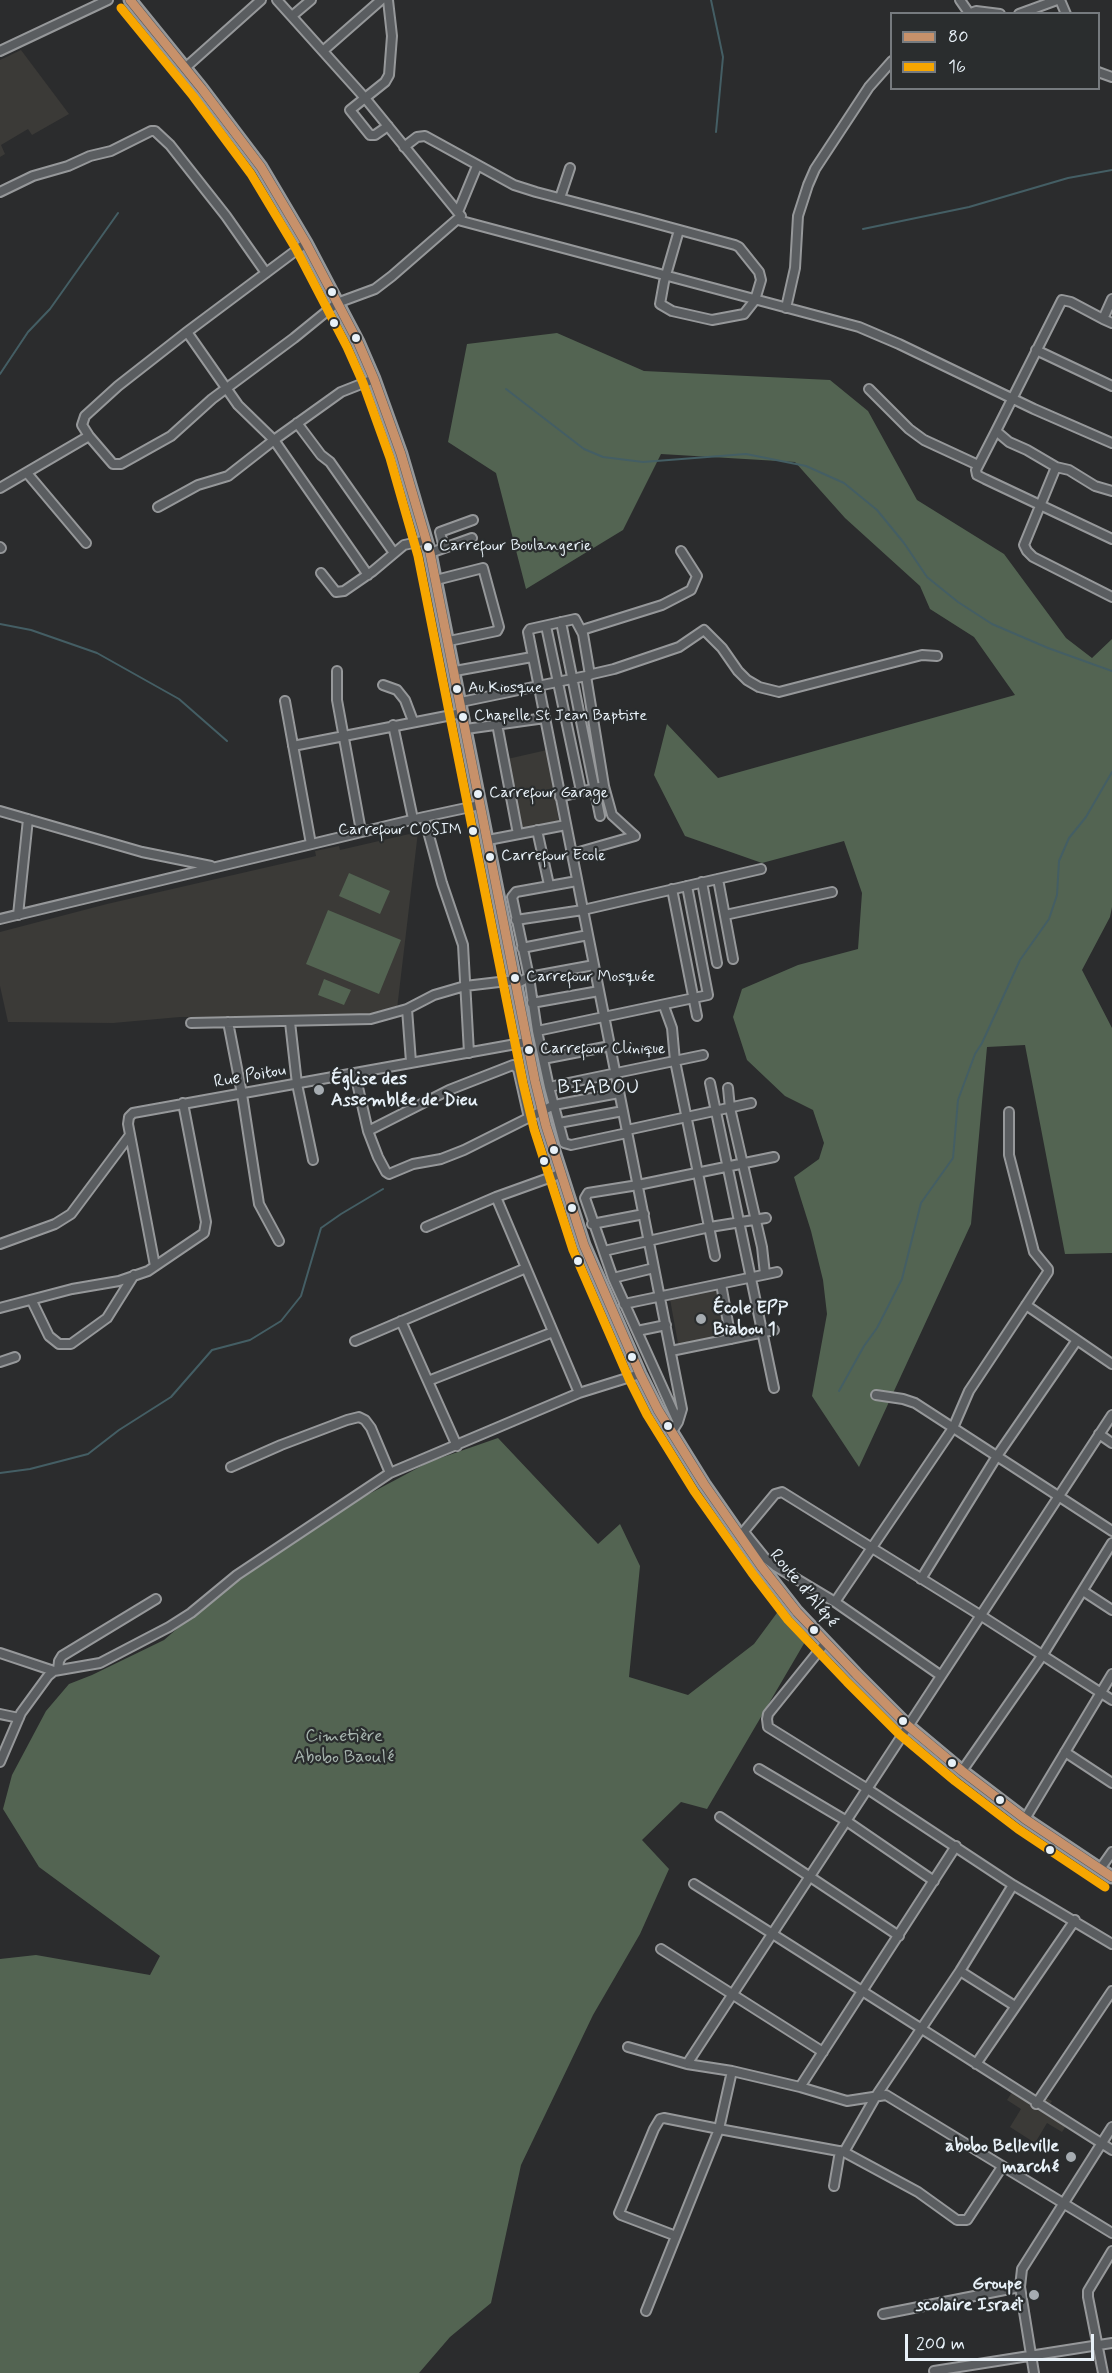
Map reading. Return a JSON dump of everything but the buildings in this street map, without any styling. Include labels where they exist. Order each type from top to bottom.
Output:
[{"type":"main road","name":"Route d'Alépé","points":[[130,0],[261,167],[306,243],[358,342],[374,380],[401,454],[430,553],[542,1112],[584,1245],[640,1374],[671,1433],[797,1612],[907,1725],[1025,1819],[1112,1877]]},
{"type":"street","points":[[0,51],[108,0]]},
{"type":"street","points":[[185,68],[261,0]]},
{"type":"street","points":[[277,0],[365,98],[458,216],[666,276],[860,327],[1112,443]]},
{"type":"street","points":[[292,16],[310,0]]},
{"type":"street","points":[[324,50],[381,0]]},
{"type":"street","points":[[388,0],[392,36],[391,67],[385,82],[351,107],[351,112],[370,135],[375,135],[388,126]]},
{"type":"street","points":[[1037,11],[1058,0]]},
{"type":"street","points":[[786,308],[795,268],[798,216],[808,185],[815,169],[870,87],[890,62]]},
{"type":"street","points":[[0,192],[33,176],[68,166],[90,156],[111,152],[150,131],[155,131],[171,145],[226,216],[266,273]]},
{"type":"street","points":[[404,147],[417,137],[425,136],[514,185],[735,245],[743,250],[760,274],[755,300],[744,314],[712,320],[672,311],[660,304],[679,230]]},
{"type":"street","points":[[306,243],[187,332],[89,411],[82,424],[88,436],[113,464],[122,464],[171,436],[212,399],[337,303],[375,289],[458,216],[477,166]]},
{"type":"street","points":[[560,198],[570,168]]},
{"type":"street","points":[[1103,319],[1112,299]]},
{"type":"street","points":[[1112,323],[1071,302],[1062,300],[976,470],[977,476],[1112,540]]},
{"type":"street","points":[[187,332],[247,415],[274,441],[368,575]]},
{"type":"street","points":[[1036,350],[1112,386]]},
{"type":"street","points":[[158,507],[198,485],[228,476],[297,423],[349,387],[374,380]]},
{"type":"street","points":[[869,389],[909,429],[924,440],[978,465]]},
{"type":"street","points":[[297,423],[334,467],[394,553]]},
{"type":"street","points":[[996,431],[1009,442],[1056,467],[1068,470],[1095,486],[1112,491]]},
{"type":"street","points":[[0,488],[88,436]]},
{"type":"street","points":[[1056,467],[1024,545],[1033,557],[1112,597]]},
{"type":"street","points":[[27,473],[86,543]]},
{"type":"street","points":[[444,548],[440,532],[473,520]]},
{"type":"street","points":[[430,553],[472,538]]},
{"type":"street","points":[[321,573],[336,592],[344,591],[406,544],[427,540]]},
{"type":"street","points":[[582,630],[662,605],[691,590],[697,576],[681,551]]},
{"type":"street","points":[[436,580],[483,568],[499,627],[497,631],[449,641]]},
{"type":"street","points":[[572,854],[635,836],[612,814],[604,786],[582,630],[575,619],[530,629],[528,632],[544,718],[682,1409],[671,1433]]},
{"type":"street","points":[[561,622],[600,816]]},
{"type":"street","points":[[546,626],[580,791]]},
{"type":"street","points":[[293,746],[414,721],[538,686],[588,675],[679,648],[704,630],[722,648],[747,680],[759,687],[779,692],[922,655],[937,656]]},
{"type":"street","points":[[454,671],[532,657]]},
{"type":"street","points":[[337,671],[337,700],[361,831]]},
{"type":"street","points":[[383,685],[397,690],[405,700],[414,721]]},
{"type":"street","points":[[285,701],[310,844]]},
{"type":"street","points":[[466,729],[544,718]]},
{"type":"street","points":[[497,724],[518,834]]},
{"type":"street","points":[[393,725],[413,819]]},
{"type":"street","points":[[560,796],[604,786]]},
{"type":"street","points":[[0,919],[361,831],[480,806]]},
{"type":"street","points":[[0,811],[142,852],[215,867]]},
{"type":"street","points":[[424,817],[442,883],[463,945],[469,1053]]},
{"type":"street","points":[[18,915],[28,819]]},
{"type":"street","points":[[488,840],[566,825]]},
{"type":"street","points":[[537,830],[549,885]]},
{"type":"street","points":[[516,920],[583,910],[761,868]]},
{"type":"street","points":[[718,879],[733,959]]},
{"type":"street","points":[[577,881],[514,893],[511,899],[529,976],[537,1031],[549,1087],[564,1143],[567,1145],[751,1103]]},
{"type":"street","points":[[702,882],[717,963]]},
{"type":"street","points":[[537,1031],[706,997],[708,992],[687,885]]},
{"type":"street","points":[[672,890],[697,1016]]},
{"type":"street","points":[[725,915],[832,892]]},
{"type":"street","points":[[522,948],[588,935]]},
{"type":"street","points":[[191,1023],[371,1019],[465,986],[516,982],[529,976],[594,965]]},
{"type":"street","points":[[532,1003],[599,992]]},
{"type":"street","points":[[664,1006],[672,1028],[675,1061],[715,1256]]},
{"type":"street","points":[[407,1008],[411,1062]]},
{"type":"street","points":[[228,1022],[259,1204],[279,1241]]},
{"type":"street","points":[[290,1022],[297,1084],[313,1160]]},
{"type":"street","name":"Rue Poitou","points":[[130,1135],[129,1117],[133,1113],[527,1042]]},
{"type":"street","points":[[543,1059],[610,1046]]},
{"type":"street","points":[[549,1087],[616,1075],[703,1055]]},
{"type":"street","points":[[368,1131],[449,1090],[513,1065],[518,1069],[529,1118]]},
{"type":"street","points":[[355,1074],[368,1131],[378,1157],[386,1172],[390,1174],[413,1164],[441,1159],[464,1150],[555,1106],[619,1093]]},
{"type":"street","points":[[710,1083],[774,1388]]},
{"type":"street","points":[[728,1088],[730,1108],[765,1274]]},
{"type":"street","points":[[0,1308],[134,1275],[155,1266],[204,1233],[206,1222],[183,1103]]},
{"type":"street","points":[[559,1123],[623,1111]]},
{"type":"street","points":[[835,1602],[953,1428],[969,1391],[1048,1272],[1033,1249],[1009,1155],[1009,1112]]},
{"type":"street","points":[[130,1135],[155,1266]]},
{"type":"street","points":[[0,1244],[55,1224],[71,1214],[130,1135]]},
{"type":"street","points":[[678,1422],[613,1278],[592,1224],[586,1195],[774,1157]]},
{"type":"street","points":[[426,1227],[496,1197],[560,1174]]},
{"type":"street","points":[[496,1197],[579,1393]]},
{"type":"street","points":[[592,1224],[644,1214]]},
{"type":"street","points":[[603,1251],[710,1227],[766,1218]]},
{"type":"street","points":[[355,1341],[526,1268]]},
{"type":"street","points":[[613,1278],[654,1268]]},
{"type":"street","points":[[624,1304],[777,1272]]},
{"type":"street","points":[[32,1301],[48,1336],[59,1344],[71,1344],[107,1318],[134,1275]]},
{"type":"street","points":[[721,1284],[731,1340]]},
{"type":"street","points":[[1026,1305],[1112,1364]]},
{"type":"street","points":[[401,1321],[457,1446]]},
{"type":"street","points":[[637,1332],[666,1325]]},
{"type":"street","points":[[671,1351],[774,1330]]},
{"type":"street","points":[[428,1381],[553,1332]]},
{"type":"street","points":[[921,1580],[996,1456],[1077,1340]]},
{"type":"street","points":[[0,1362],[15,1357]]},
{"type":"street","points":[[0,1762],[19,1718],[48,1676],[56,1671],[100,1663],[169,1627],[237,1575],[390,1473],[579,1393],[640,1374]]},
{"type":"street","points":[[876,1395],[909,1400],[1112,1531]]},
{"type":"street","points":[[687,2064],[1112,1415]]},
{"type":"street","points":[[231,1467],[281,1444],[347,1420],[359,1418],[365,1420],[371,1428],[390,1473]]},
{"type":"street","points":[[1099,1434],[1112,1443]]},
{"type":"street","points":[[940,1676],[835,1602],[775,1566],[742,1534],[775,1494],[779,1491],[980,1615],[1112,1700]]},
{"type":"street","points":[[962,1771],[1042,1656],[1112,1543]]},
{"type":"street","points":[[1083,1591],[1112,1610]]},
{"type":"street","points":[[56,1671],[62,1656],[156,1599]]},
{"type":"street","points":[[826,1642],[768,1714],[767,1723],[774,1732],[866,1788],[1013,1885],[1112,1944]]},
{"type":"street","points":[[0,1653],[56,1671]]},
{"type":"street","points":[[1025,1819],[1112,1674]]},
{"type":"street","points":[[0,1714],[19,1718]]},
{"type":"street","points":[[1065,1752],[1112,1782]]},
{"type":"street","points":[[759,1769],[845,1820],[934,1881]]},
{"type":"street","points":[[720,1817],[899,1936]]},
{"type":"street","points":[[800,2087],[956,1846]]},
{"type":"street","points":[[1100,1869],[1112,1852]]},
{"type":"street","points":[[694,1884],[1036,2104],[1112,2150]]},
{"type":"street","points":[[834,2186],[842,2151],[960,1971],[1013,1885]]},
{"type":"street","points":[[976,2064],[1075,1920]]},
{"type":"street","points":[[661,1949],[822,2052]]},
{"type":"street","points":[[960,1971],[1015,2006]]},
{"type":"street","points":[[1036,2104],[1112,1991]]},
{"type":"street","points":[[628,2047],[687,2064],[732,2071],[847,2101],[886,2095],[1112,2234]]},
{"type":"street","points":[[646,2311],[719,2129],[732,2071]]},
{"type":"street","points":[[676,2236],[621,2216],[620,2209],[654,2129],[664,2118],[842,2151],[918,2192],[962,2221],[967,2220],[1002,2167]]},
{"type":"street","points":[[1034,2373],[1020,2287],[1022,2269],[1112,2127]]},
{"type":"street","points":[[1103,2373],[1088,2291],[1112,2252]]},
{"type":"street","points":[[883,2314],[1020,2287]]},
{"type":"street","points":[[934,2371],[1112,2343]]},
{"type":"shaded area","points":[[21,50],[69,114],[32,135],[28,129],[1,145],[5,154],[0,157],[0,60]]},
{"type":"shaded area","points":[[547,750],[559,822],[518,831],[503,760]]},
{"type":"shaded area","points":[[418,832],[397,1009],[371,1016],[180,1017],[113,1023],[8,1022],[0,986],[0,932],[107,904],[316,856],[315,851],[339,846],[340,850]]},
{"type":"shaded area","name":"École EPP Biabou 1","points":[[722,1289],[731,1338],[679,1349],[670,1299]]},
{"type":"shaded area","points":[[1016,2086],[1041,2102],[1044,2097],[1052,2101],[1049,2106],[1070,2120],[1062,2132],[1047,2123],[1035,2143],[1010,2127],[1021,2109],[1007,2100]]},
{"type":"green space","points":[[557,333],[644,371],[830,380],[868,411],[917,500],[1004,554],[1066,638],[1092,658],[1112,639],[1112,907],[1110,917],[1082,970],[1112,1028],[1112,1253],[1065,1254],[1025,1045],[987,1047],[971,1224],[859,1467],[812,1396],[827,1314],[823,1280],[794,1177],[819,1159],[824,1143],[813,1110],[785,1096],[747,1060],[733,1017],[742,989],[798,965],[858,949],[862,893],[844,841],[762,863],[685,836],[654,775],[667,724],[718,778],[1015,695],[974,637],[930,609],[920,586],[845,518],[795,462],[661,454],[623,530],[526,589],[496,473],[448,442],[467,344]]},
{"type":"green space","points":[[349,873],[390,891],[380,914],[339,896]]},
{"type":"green space","points":[[328,910],[401,940],[379,994],[306,964]]},
{"type":"green space","points":[[324,979],[351,990],[344,1005],[318,995]]},
{"type":"green space","name":"Cimetière Abobo Baoulé","points":[[498,1438],[598,1544],[620,1524],[640,1566],[629,1677],[688,1695],[754,1644],[785,1602],[809,1635],[707,1809],[681,1802],[642,1840],[669,1869],[640,1934],[593,2015],[521,2165],[491,2303],[450,2337],[419,2373],[0,2373],[0,1959],[36,1955],[150,1975],[160,1956],[39,1867],[3,1809],[12,1775],[46,1711],[69,1684],[164,1640],[230,1583],[324,1518],[429,1462]]},
{"type":"waterway","points":[[711,0],[723,57],[716,132]]},
{"type":"waterway","points":[[863,229],[969,207],[1068,178],[1112,170]]},
{"type":"waterway","points":[[0,374],[28,332],[50,309],[118,213]]},
{"type":"waterway","points":[[506,389],[584,449],[603,457],[643,462],[746,454],[806,466],[844,483],[877,510],[904,543],[927,577],[958,602],[992,624],[1048,648],[1112,671]]},
{"type":"waterway","points":[[0,624],[31,630],[97,653],[179,699],[227,741]]},
{"type":"waterway","points":[[839,1391],[864,1346],[877,1328],[902,1279],[921,1203],[953,1158],[958,1100],[975,1054],[1020,960],[1049,919],[1057,895],[1059,861],[1069,838],[1086,817],[1112,772]]},
{"type":"waterway","points":[[0,1473],[30,1469],[88,1454],[119,1430],[171,1397],[212,1350],[250,1340],[281,1321],[301,1296],[321,1228],[383,1189]]},
{"type":"transit line","name":"80","points":[[130,0],[261,167],[306,243],[358,342],[374,379],[401,454],[430,553],[535,1081],[546,1126],[584,1245],[658,1410],[704,1484],[761,1566],[797,1612],[856,1674],[907,1725],[962,1771],[1025,1819],[1112,1877]]},
{"type":"transit line","name":"16","points":[[121,8],[193,96],[251,174],[296,249],[363,383],[390,458],[418,556],[534,1129],[573,1250],[647,1415],[694,1491],[752,1573],[788,1620],[847,1682],[899,1734],[955,1781],[1018,1829],[1105,1887]]},
{"type":"place","name":"Carrefour Boulangerie","points":[[428,547]]},
{"type":"place","name":"Au Kiosque","points":[[457,689]]},
{"type":"place","name":"Chapelle St Jean Baptiste","points":[[463,717]]},
{"type":"place","name":"Carrefour Garage","points":[[478,794]]},
{"type":"place","name":"Carrefour COSIM","points":[[473,831]]},
{"type":"place","name":"Carrefour Ecole","points":[[490,857]]},
{"type":"place","name":"Carrefour Mosquée","points":[[515,978]]},
{"type":"place","name":"Carrefour Clinique","points":[[529,1050]]},
{"type":"place","name":"Église des Assemblée de Dieu","points":[[319,1090]]},
{"type":"place","name":"École EPP Biabou 1","points":[[701,1319]]},
{"type":"place","name":"abobo Belleville marché","points":[[1071,2157]]},
{"type":"place","name":"Groupe scolaire Israël","points":[[1034,2295]]},
{"type":"district","name":"BIABOU","points":[[599,1089]]}]
